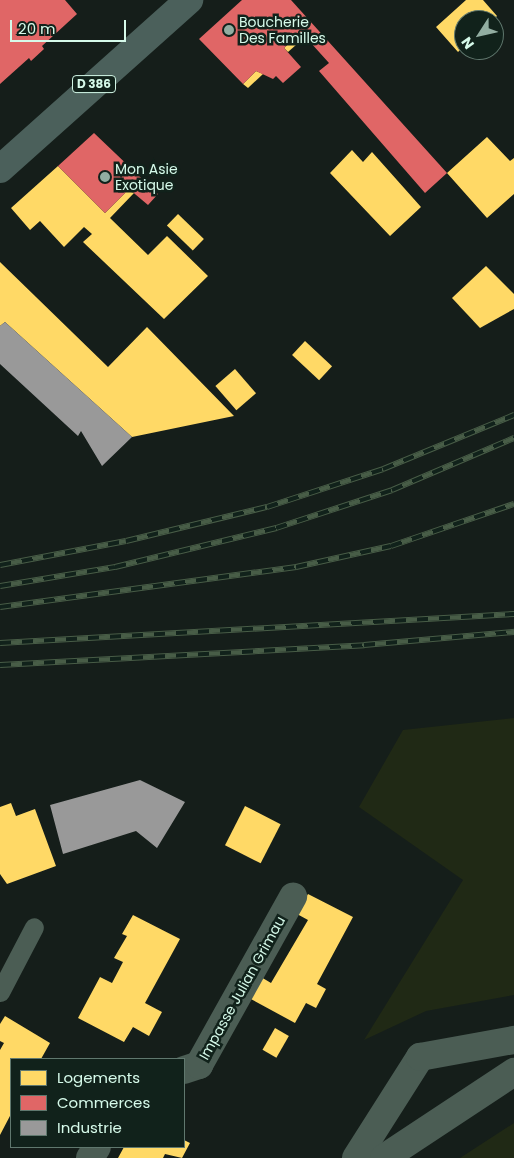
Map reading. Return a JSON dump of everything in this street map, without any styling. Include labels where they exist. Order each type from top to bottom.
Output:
[{"type":"main road","name":"D 386","points":[[0,169],[189,0]]},
{"type":"street","name":"Impasse Julian Grimau","points":[[185,1070],[199,1065],[293,897]]},
{"type":"street","points":[[356,1158],[420,1057],[514,1040]]},
{"type":"street","points":[[384,1158],[514,1072]]},
{"type":"lane","points":[[0,992],[34,927]]},
{"type":"green space","points":[[514,718],[514,995],[426,1011],[364,1040],[463,880],[359,807],[403,730]]},
{"type":"green space","points":[[514,1123],[514,1158],[460,1158]]},
{"type":"building: Logements","points":[[466,0],[483,0],[492,10],[455,10]]},
{"type":"building: Logements","points":[[454,11],[454,47],[436,27]]},
{"type":"building: Logements","points":[[301,32],[305,37],[288,52],[284,48]]},
{"type":"building: Logements","points":[[256,71],[263,74],[248,88],[243,84]]},
{"type":"building: Logements","points":[[487,137],[510,161],[514,158],[514,194],[487,218],[447,173]]},
{"type":"building: Logements","points":[[352,150],[363,162],[372,152],[421,207],[390,236],[330,173]]},
{"type":"building: Logements","points":[[58,166],[105,213],[129,189],[134,193],[110,218],[148,255],[167,236],[208,276],[164,319],[83,242],[92,234],[84,227],[64,247],[40,221],[30,230],[11,208]]},
{"type":"building: Logements","points":[[178,214],[204,239],[193,251],[167,226]]},
{"type":"building: Logements","points":[[0,262],[108,367],[147,327],[234,416],[132,437],[5,322],[0,326]]},
{"type":"building: Logements","points":[[486,266],[514,294],[514,309],[480,328],[452,298]]},
{"type":"building: Logements","points":[[305,341],[332,366],[319,380],[292,355]]},
{"type":"building: Logements","points":[[235,369],[256,393],[236,410],[215,386]]},
{"type":"building: Logements","points":[[11,803],[16,816],[35,809],[56,866],[7,884],[0,874],[0,807]]},
{"type":"building: Logements","points":[[245,806],[281,824],[261,863],[225,845]]},
{"type":"building: Logements","points":[[308,894],[353,917],[317,984],[326,989],[316,1008],[306,1003],[295,1023],[249,998],[261,977],[271,983],[308,920],[297,914]]},
{"type":"building: Logements","points":[[133,915],[180,939],[145,1003],[162,1012],[149,1036],[133,1027],[124,1042],[78,1018],[100,977],[112,983],[123,962],[114,958],[127,936],[122,934]]},
{"type":"building: Logements","points":[[5,1016],[50,1043],[42,1058],[10,1058],[10,1116],[0,1135],[0,1050],[4,1043],[0,1041],[0,1024]]},
{"type":"building: Logements","points":[[275,1028],[289,1036],[276,1058],[262,1050]]},
{"type":"building: Logements","points":[[185,1140],[190,1143],[182,1158],[165,1154],[163,1158],[118,1158],[123,1148],[185,1148]]},
{"type":"building: Commerces","points":[[0,0],[65,0],[77,14],[42,46],[44,49],[31,61],[29,58],[0,84]]},
{"type":"building: Commerces","points":[[242,0],[291,0],[447,173],[425,193],[319,71],[329,63],[301,32],[284,48],[301,67],[283,83],[276,76],[273,79],[256,71],[243,84],[199,39]]},
{"type":"building: Commerces","name":"Mon Asie Exotique","points":[[94,133],[158,194],[148,205],[129,189],[105,213],[58,166]]},
{"type":"building: Industrie","points":[[5,322],[132,437],[102,466],[81,431],[78,436],[0,364],[0,326]]},
{"type":"building: Industrie","points":[[140,780],[185,802],[157,848],[136,831],[63,854],[50,805]]},
{"type":"railway","points":[[0,565],[126,541],[267,507],[383,469],[514,415]]},
{"type":"railway","points":[[0,586],[115,567],[276,528],[392,490],[514,438]]},
{"type":"railway","points":[[0,607],[296,567],[391,546],[514,504]]},
{"type":"railway","points":[[0,643],[514,614]]},
{"type":"railway","points":[[0,665],[364,645],[514,632]]},
{"type":"place","name":"Boucherie Des Familles","points":[[229,30]]},
{"type":"place","name":"Mon Asie Exotique","points":[[105,177]]}]
